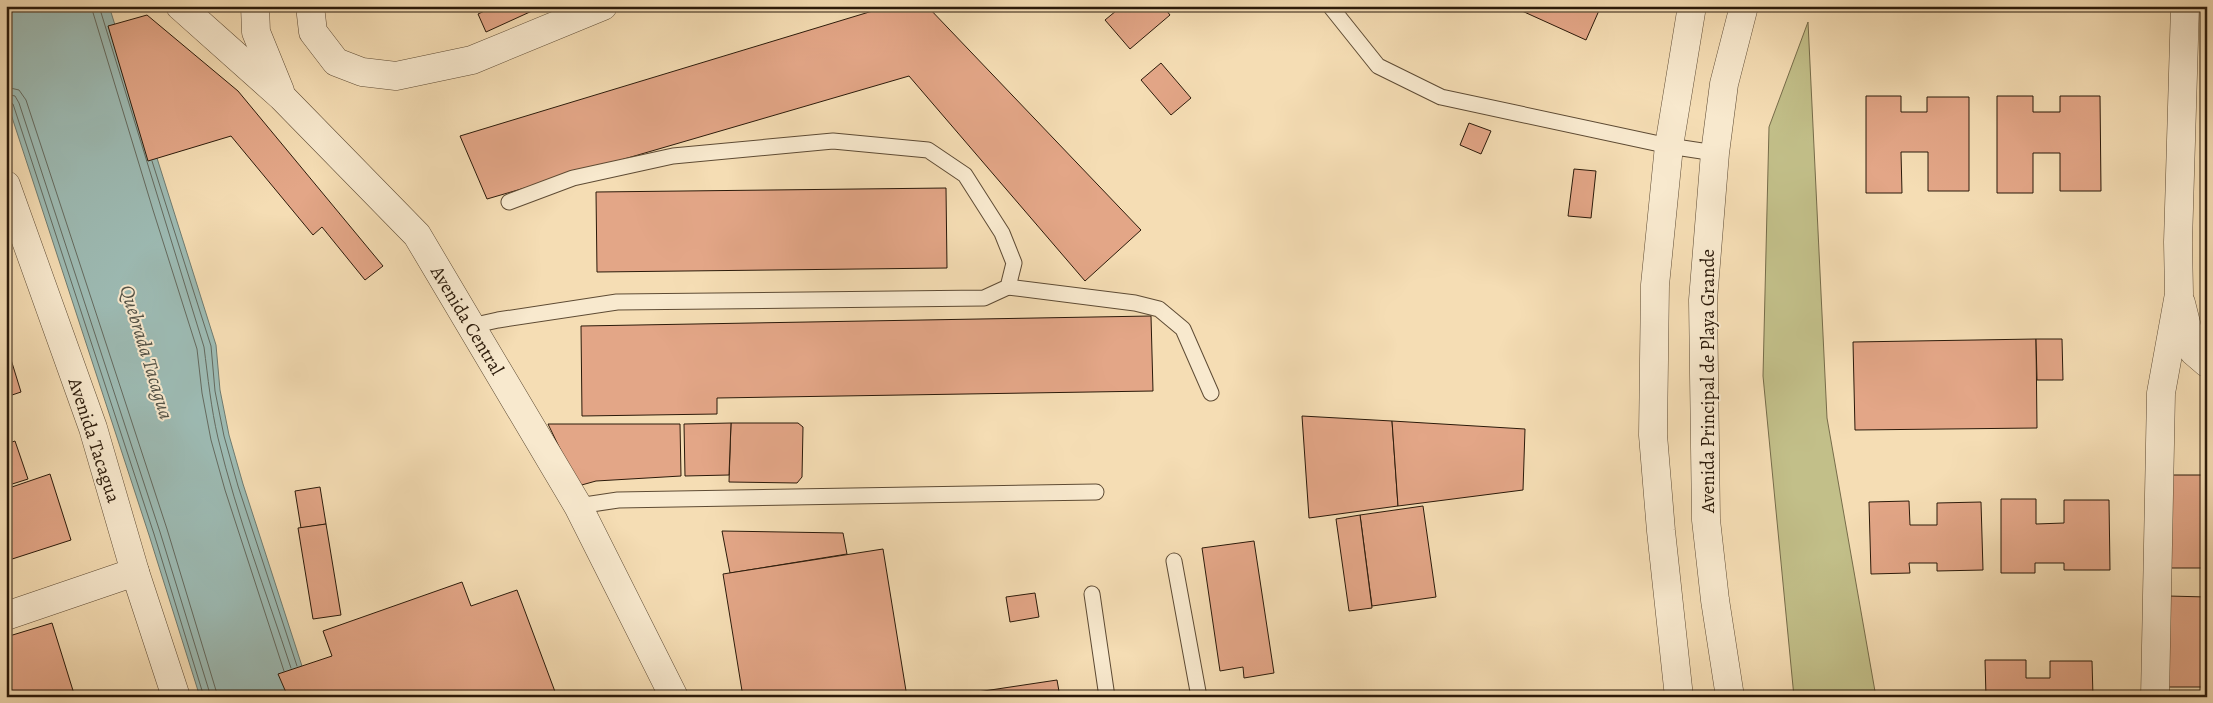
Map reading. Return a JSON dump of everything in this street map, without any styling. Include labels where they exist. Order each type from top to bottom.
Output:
[{"type":"street","name":"Avenida Central","points":[[180,6],[282,97],[417,235],[578,506],[674,697]]},
{"type":"street","points":[[255,6],[256,32],[282,97]]},
{"type":"street","points":[[310,6],[313,32],[336,62],[362,72],[396,76],[472,60],[603,6]]},
{"type":"street","points":[[1679,697],[1661,531],[1653,435],[1655,284],[1669,146],[1692,6]]},
{"type":"street","name":"Avenida Principal de Playa Grande","points":[[1730,697],[1715,600],[1706,520],[1703,300],[1715,153],[1724,84],[1744,6]]},
{"type":"street","points":[[2155,697],[2161,393],[2179,294],[2178,242],[2185,6]]},
{"type":"street","name":"Avenida Tacagua","points":[[6,185],[93,428],[135,572],[176,697]]},
{"type":"street","points":[[2179,294],[2193,350],[2207,363]]},
{"type":"street","points":[[6,616],[135,572]]},
{"type":"lane","points":[[1330,6],[1378,66],[1442,97],[1669,146],[1715,153]]},
{"type":"lane","points":[[509,202],[573,178],[673,156],[833,141],[928,150],[965,175],[1002,233],[1014,263],[1008,287]]},
{"type":"lane","points":[[471,326],[498,320],[617,302],[984,298],[1008,287],[1136,303],[1159,309],[1183,328],[1211,393]]},
{"type":"lane","points":[[578,506],[618,500],[1096,492]]},
{"type":"lane","points":[[1174,561],[1199,697]]},
{"type":"lane","points":[[1092,594],[1107,697]]},
{"type":"shaded area","points":[[1808,22],[1827,418],[1876,697],[1794,697],[1763,376],[1769,127]]},
{"type":"water","name":"Quebrada Tacagua","points":[[6,6],[109,6],[216,345],[220,390],[229,435],[312,697],[200,697],[6,99]]},
{"type":"building","points":[[495,6],[543,6],[486,32],[478,14]]},
{"type":"building","points":[[889,6],[927,6],[1141,230],[1085,281],[909,76],[487,199],[460,136]]},
{"type":"building","points":[[1122,6],[1163,6],[1170,15],[1130,49],[1105,20]]},
{"type":"building","points":[[1511,6],[1601,6],[1586,40]]},
{"type":"building","points":[[147,15],[238,91],[383,266],[365,280],[322,227],[313,235],[231,136],[148,161],[108,26]]},
{"type":"building","points":[[1161,63],[1191,98],[1171,115],[1141,80]]},
{"type":"building","points":[[1866,96],[1901,96],[1901,112],[1927,112],[1927,97],[1969,97],[1969,191],[1928,191],[1928,152],[1901,152],[1902,193],[1866,193]]},
{"type":"building","points":[[1997,96],[2033,96],[2033,112],[2060,112],[2060,96],[2100,96],[2101,191],[2060,191],[2060,153],[2033,153],[2033,193],[1997,193]]},
{"type":"building","points":[[1469,123],[1491,131],[1481,154],[1460,145]]},
{"type":"building","points":[[1574,169],[1596,171],[1591,218],[1568,216]]},
{"type":"building","points":[[946,188],[947,268],[597,272],[596,192]]},
{"type":"building","points":[[1151,316],[1153,391],[717,398],[717,414],[582,416],[581,326]]},
{"type":"building","points":[[2036,339],[2037,428],[1855,430],[1853,342]]},
{"type":"building","points":[[2036,339],[2062,339],[2063,380],[2037,380]]},
{"type":"building","points":[[6,353],[9,353],[21,392],[6,397]]},
{"type":"building","points":[[1302,416],[1392,421],[1398,506],[1309,518]]},
{"type":"building","points":[[1392,421],[1525,429],[1523,490],[1398,506]]},
{"type":"building","points":[[731,423],[798,423],[803,427],[802,477],[797,483],[729,482]]},
{"type":"building","points":[[731,423],[729,475],[685,476],[684,424]]},
{"type":"building","points":[[548,424],[680,424],[681,476],[596,481],[578,486]]},
{"type":"building","points":[[15,441],[28,479],[6,486],[6,444]]},
{"type":"building","points":[[50,474],[71,540],[6,561],[6,489]]},
{"type":"building","points":[[2170,475],[2207,475],[2207,568],[2171,568]]},
{"type":"building","points":[[320,487],[326,524],[301,528],[295,491]]},
{"type":"building","points":[[2001,499],[2036,499],[2036,524],[2064,523],[2064,500],[2109,500],[2110,570],[2064,570],[2064,563],[2035,563],[2035,573],[2001,573]]},
{"type":"building","points":[[1909,501],[1910,525],[1937,525],[1937,503],[1981,502],[1983,570],[1937,571],[1937,563],[1909,563],[1910,573],[1871,574],[1869,502]]},
{"type":"building","points":[[1423,506],[1436,597],[1372,606],[1360,515]]},
{"type":"building","points":[[1360,515],[1372,608],[1349,611],[1336,519]]},
{"type":"building","points":[[326,524],[341,615],[313,619],[298,528]]},
{"type":"building","points":[[722,531],[843,533],[847,554],[730,573]]},
{"type":"building","points":[[1254,541],[1274,673],[1244,678],[1243,667],[1220,671],[1202,548]]},
{"type":"building","points":[[883,549],[907,697],[743,697],[723,574]]},
{"type":"building","points":[[462,582],[471,606],[517,590],[557,697],[288,697],[278,674],[332,656],[323,631]]},
{"type":"building","points":[[1035,593],[1039,617],[1010,622],[1006,597]]},
{"type":"building","points":[[2168,596],[2207,597],[2207,687],[2167,687]]},
{"type":"building","points":[[52,623],[75,697],[6,697],[6,637]]},
{"type":"building","points":[[1985,660],[2026,660],[2026,678],[2050,678],[2050,661],[2092,661],[2093,697],[1986,697]]},
{"type":"building","points":[[1057,680],[1060,697],[944,697]]}]
